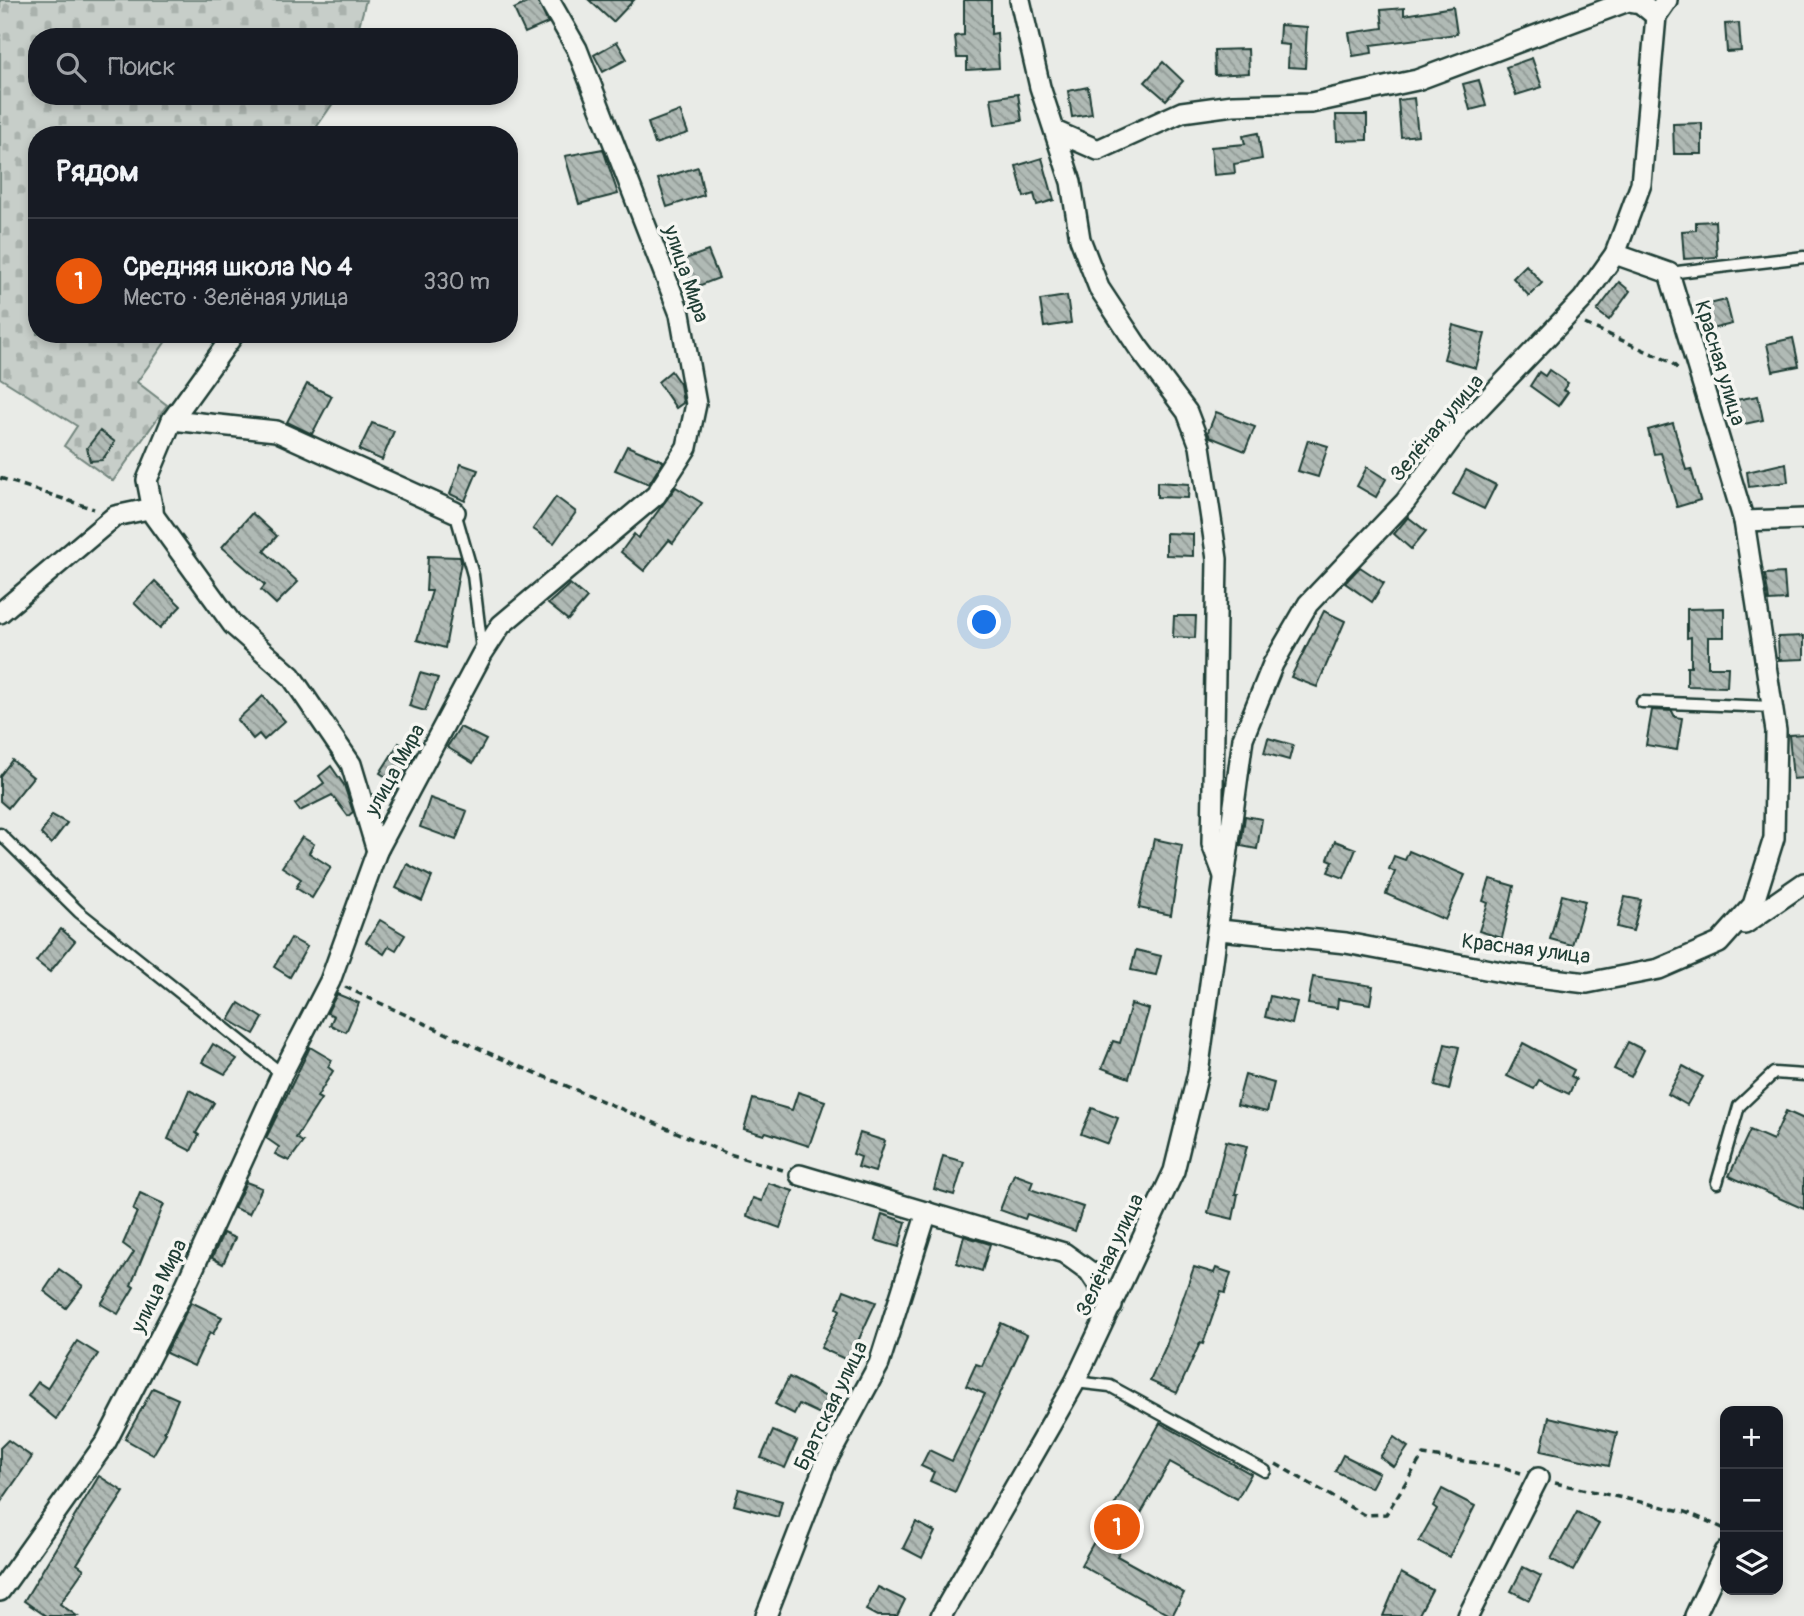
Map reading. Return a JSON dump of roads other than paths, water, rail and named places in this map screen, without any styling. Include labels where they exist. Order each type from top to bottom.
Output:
[{"type":"street","name":"улица Мира","points":[[0,1591],[106,1442],[179,1300],[282,1074],[330,981],[377,851],[482,654],[501,625],[656,495],[687,447],[696,404],[680,314],[577,49],[549,0]]},
{"type":"street","points":[[1020,0],[1040,87],[1057,132],[1071,182]]},
{"type":"street","points":[[1071,182],[1098,150],[1182,112],[1233,105],[1311,103],[1416,80],[1628,1],[1662,8]]},
{"type":"street","name":"Зелёная улица","points":[[941,1616],[1076,1382],[1174,1171],[1198,1073],[1220,930],[1243,738],[1273,664],[1308,604],[1405,502],[1458,430],[1583,299],[1615,254],[1641,184],[1662,8]]},
{"type":"street","points":[[1057,132],[1098,150]]},
{"type":"street","name":"Зелёная улица","points":[[1071,182],[1080,239],[1100,288],[1138,347],[1187,412],[1200,446],[1217,559],[1212,844],[1226,880]]},
{"type":"street","points":[[1615,254],[1669,273]]},
{"type":"street","name":"Красная улица","points":[[1220,930],[1346,943],[1512,974],[1587,983],[1659,969],[1719,943],[1753,905],[1774,838],[1776,731],[1773,707],[1744,522],[1669,273]]},
{"type":"street","points":[[228,343],[172,420],[147,480],[154,512],[233,625],[291,676],[351,764],[377,851]]},
{"type":"street","points":[[172,420],[276,431],[454,512]]},
{"type":"street","points":[[0,613],[115,516],[154,512]]},
{"type":"street","points":[[1744,522],[1804,519]]},
{"type":"street","points":[[1719,943],[1804,883]]},
{"type":"street","points":[[800,1175],[1064,1253],[1089,1271],[1112,1306]]},
{"type":"street","name":"Братская улица","points":[[766,1616],[826,1462],[880,1364],[928,1212]]},
{"type":"street","points":[[1468,1616],[1538,1479]]},
{"type":"street","points":[[1695,1616],[1720,1563]]},
{"type":"lane","points":[[1669,273],[1804,257]]},
{"type":"lane","points":[[454,512],[473,575],[482,654]]},
{"type":"lane","points":[[1642,702],[1773,707]]},
{"type":"lane","points":[[0,834],[79,912],[282,1074]]},
{"type":"lane","points":[[1717,1183],[1740,1107],[1774,1073],[1804,1075]]},
{"type":"lane","points":[[1076,1382],[1110,1386],[1265,1471]]},
{"type":"place","name":"Средняя школа № 4","points":[[1117,1527]]}]
